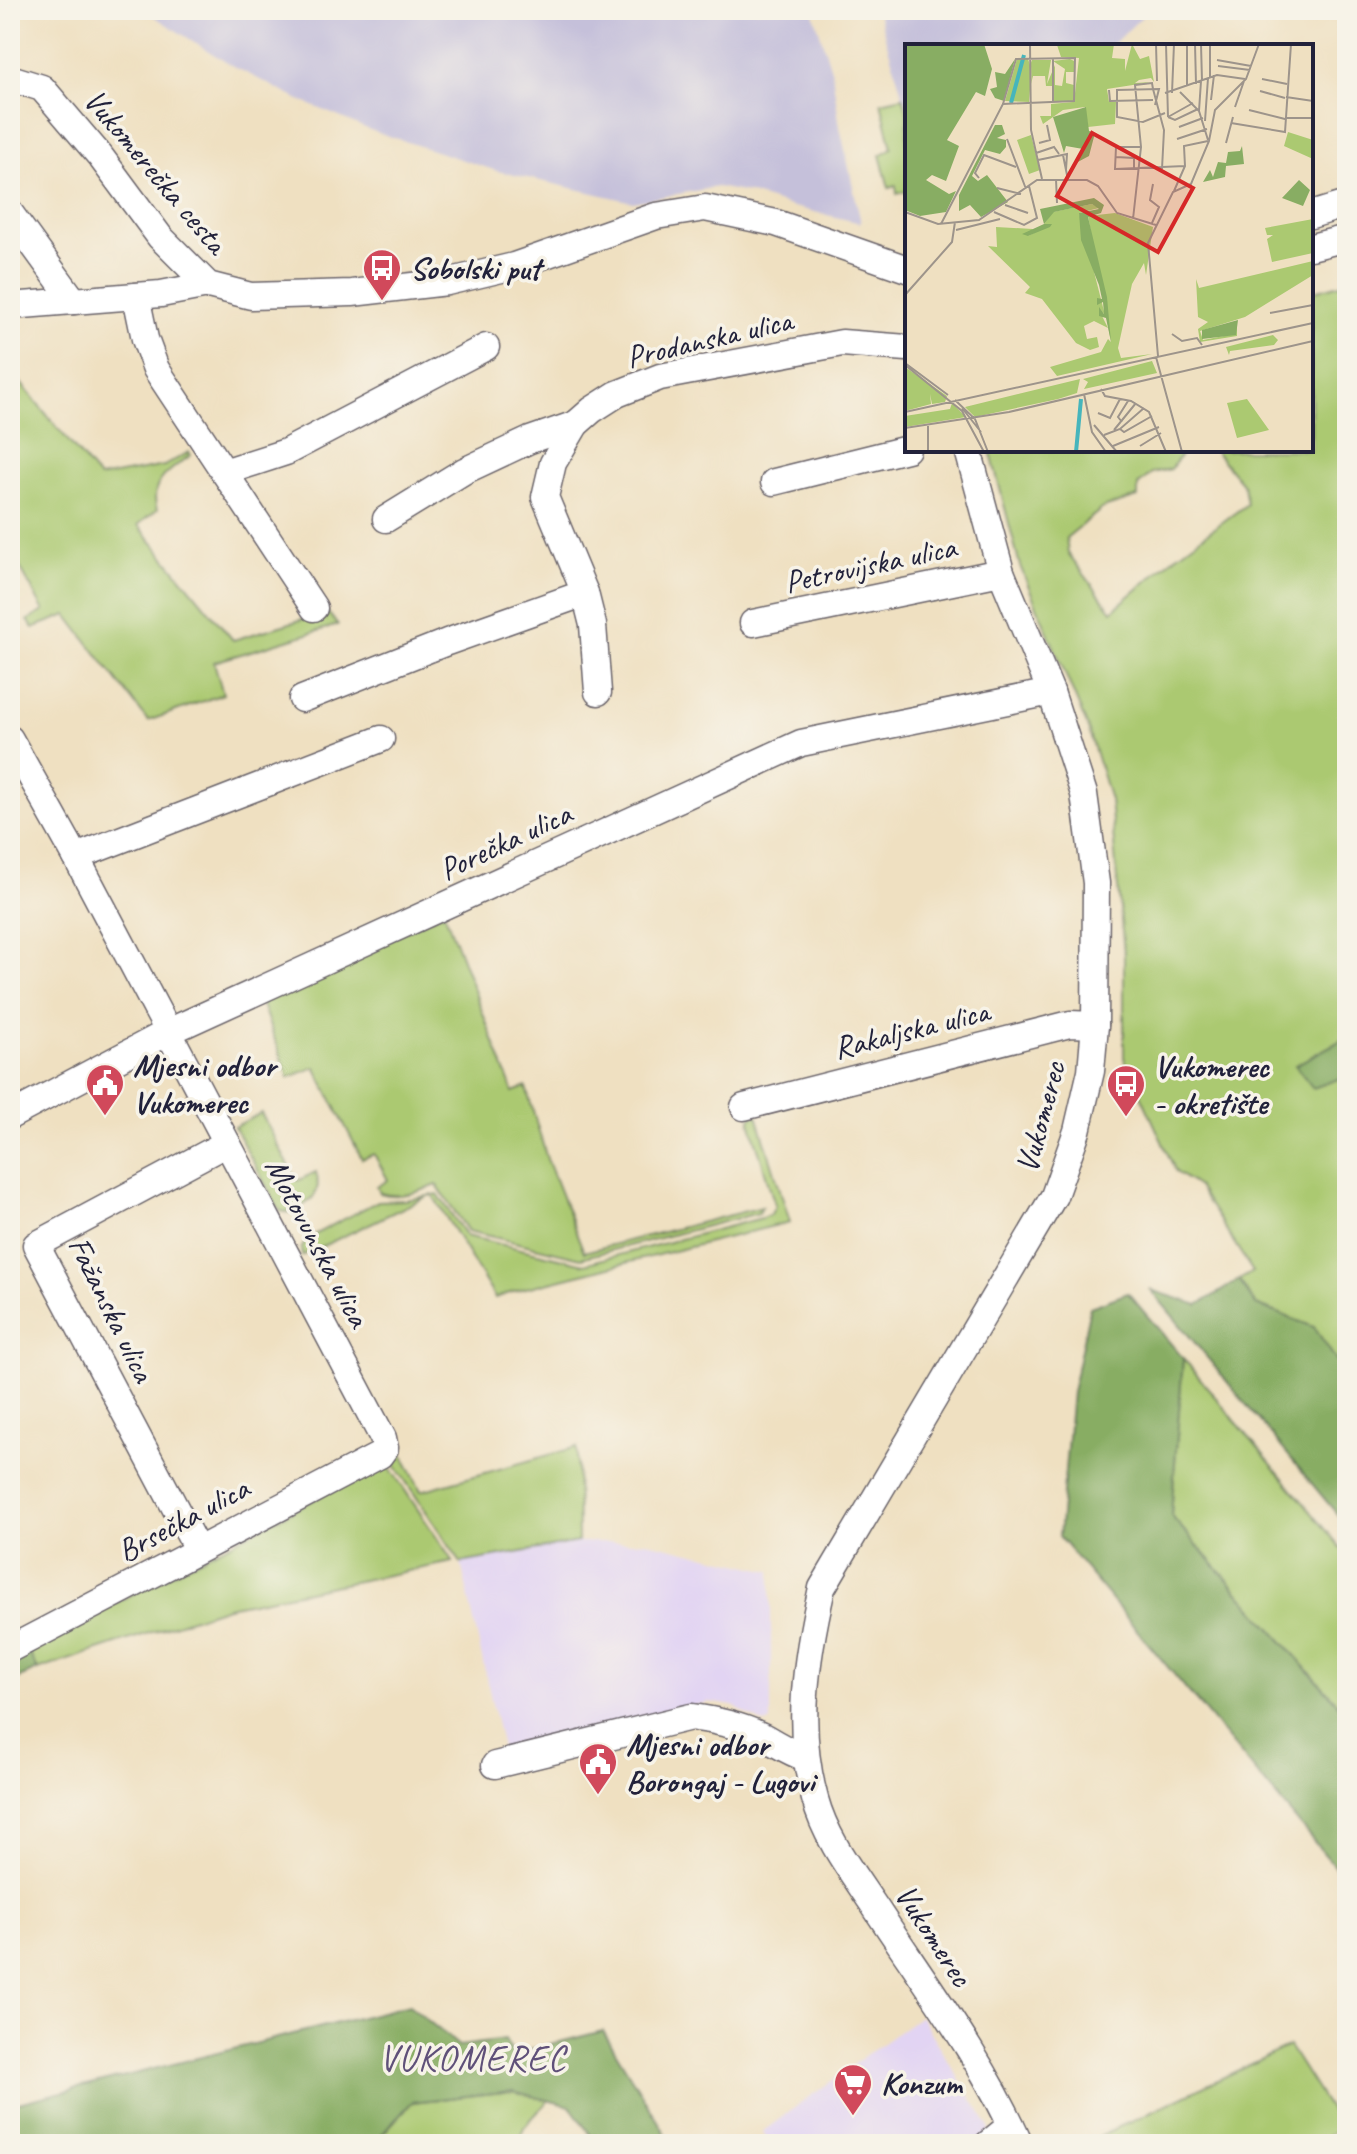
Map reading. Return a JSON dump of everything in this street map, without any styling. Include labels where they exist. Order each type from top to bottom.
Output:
[{"type":"street","name":"Vukomerečka cesta","points":[[10,78],[42,88],[100,156],[160,237],[208,285],[251,296],[352,293],[447,282],[514,266],[656,216],[705,208],[776,223],[905,268]]},
{"type":"street","points":[[1313,214],[1347,204]]},
{"type":"street","points":[[10,213],[74,301]]},
{"type":"street","points":[[1313,246],[1347,238]]},
{"type":"street","points":[[10,306],[136,296],[208,285]]},
{"type":"street","points":[[136,296],[145,339],[156,369],[314,608]]},
{"type":"street","name":"Prodanska ulica","points":[[598,692],[593,625],[585,593],[545,497],[553,463],[576,424],[617,394],[660,377],[842,343],[905,348]]},
{"type":"street","points":[[224,472],[286,452],[486,347]]},
{"type":"street","points":[[386,519],[464,471],[530,440],[576,424]]},
{"type":"street","points":[[774,482],[905,449]]},
{"type":"street","name":"Vukomerec","points":[[969,452],[1001,572],[1051,692],[1084,794],[1096,883],[1095,1025],[1089,1084],[1077,1131],[1054,1196],[822,1588],[807,1651],[804,1695],[806,1758],[815,1802],[835,1846],[972,2054],[1016,2134]]},
{"type":"street","name":"Petrovijska ulica","points":[[753,623],[1001,572]]},
{"type":"street","points":[[302,699],[447,642],[585,593]]},
{"type":"street","name":"Porečka ulica","points":[[10,1116],[168,1032],[801,743],[1051,692]]},
{"type":"street","name":"Motovunska ulica","points":[[10,739],[76,857],[383,1438],[385,1448]]},
{"type":"street","points":[[76,857],[381,739]]},
{"type":"street","name":"Rakaljska ulica","points":[[744,1107],[1070,1024],[1095,1025]]},
{"type":"street","name":"Fažanska ulica","points":[[197,1549],[36,1245],[227,1143]]},
{"type":"street","name":"Brsečka ulica","points":[[13,1641],[380,1455],[385,1448]]},
{"type":"street","points":[[495,1765],[691,1717],[720,1720],[806,1758]]},
{"type":"street","points":[[988,2144],[1016,2134]]},
{"type":"shaded area","points":[[144,10],[813,10],[832,73],[861,223],[717,187],[633,202],[497,171],[370,130],[299,100],[229,64]]},
{"type":"shaded area","points":[[877,10],[1149,10],[1113,44],[905,44],[905,103]]},
{"type":"shaded area","points":[[578,1542],[647,1542],[771,1571],[771,1722],[764,1724],[733,1706],[709,1702],[503,1753],[461,1563]]},
{"type":"shaded area","points":[[920,2016],[990,2128],[989,2133],[975,2144],[772,2144],[762,2132]]},
{"type":"green space","points":[[903,97],[905,104],[905,192],[897,194],[896,186],[889,188],[880,155],[892,148],[881,102]]},
{"type":"green space","points":[[1347,282],[1347,1377],[1314,1327],[1256,1305],[1239,1280],[1253,1272],[1198,1187],[1176,1172],[1124,1058],[1124,953],[1110,800],[1088,728],[1020,566],[991,452],[1183,452],[1171,469],[1152,473],[1138,485],[1138,497],[1103,508],[1066,538],[1068,553],[1112,611],[1176,556],[1247,504],[1244,486],[1216,452],[1313,452],[1313,291]]},
{"type":"green space","points":[[10,370],[99,478],[164,466],[189,452],[191,455],[163,477],[156,491],[157,510],[138,525],[233,640],[327,612],[338,625],[214,662],[223,694],[148,721],[67,615],[33,628],[28,620],[44,611],[18,564],[14,565],[10,558]]},
{"type":"green space","points":[[444,912],[513,1092],[526,1087],[547,1159],[584,1252],[762,1207],[759,1213],[581,1258],[468,1231],[437,1185],[402,1195],[380,1193],[377,1187],[388,1180],[374,1154],[362,1159],[315,1067],[289,1078],[261,1002]]},
{"type":"green space","points":[[1347,1037],[1347,1076],[1313,1088],[1295,1065]]},
{"type":"green space","points":[[261,1113],[297,1181],[316,1172],[318,1187],[313,1197],[291,1213],[280,1211],[234,1127]]},
{"type":"green space","points":[[757,1115],[790,1222],[495,1298],[433,1195],[438,1194],[466,1236],[584,1264],[771,1214],[775,1206],[750,1121]]},
{"type":"green space","points":[[428,1196],[302,1256],[301,1249],[308,1238],[378,1201]]},
{"type":"green space","points":[[1239,1280],[1256,1305],[1314,1327],[1347,1377],[1347,1526],[1151,1290],[1198,1305]]},
{"type":"green space","points":[[1128,1293],[1183,1358],[1171,1516],[1347,1714],[1347,1881],[1059,1537],[1072,1392],[1090,1307]]},
{"type":"green space","points":[[1183,1358],[1347,1555],[1347,1714],[1171,1516]]},
{"type":"green space","points":[[397,1444],[421,1491],[577,1447],[578,1542],[461,1563],[390,1458]]},
{"type":"green space","points":[[386,1462],[453,1562],[227,1607],[38,1670],[27,1649]]},
{"type":"green space","points":[[27,1649],[38,1670],[10,1682],[10,1657]]},
{"type":"green space","points":[[409,2005],[459,2046],[505,2040],[513,2054],[603,2031],[672,2144],[597,2144],[570,2106],[513,2091],[412,2102],[373,2144],[10,2144],[10,2105]]},
{"type":"green space","points":[[1289,2046],[1341,2128],[1314,2144],[1083,2144]]},
{"type":"green space","points":[[513,2091],[549,2100],[524,2127],[517,2144],[373,2144],[412,2102]]},
{"type":"place","name":"Sobolski put","points":[[382,302]]},
{"type":"place","name":"Mjesni odbor Vukomerec","points":[[105,1117]]},
{"type":"place","name":"Vukomerec - okretište","points":[[1126,1118]]},
{"type":"place","name":"Mjesni odbor Borongaj - Lugovi","points":[[598,1796]]},
{"type":"place","name":"Konzum","points":[[853,2117]]},
{"type":"district","name":"VUKOMEREC","points":[[473,2057]]}]
